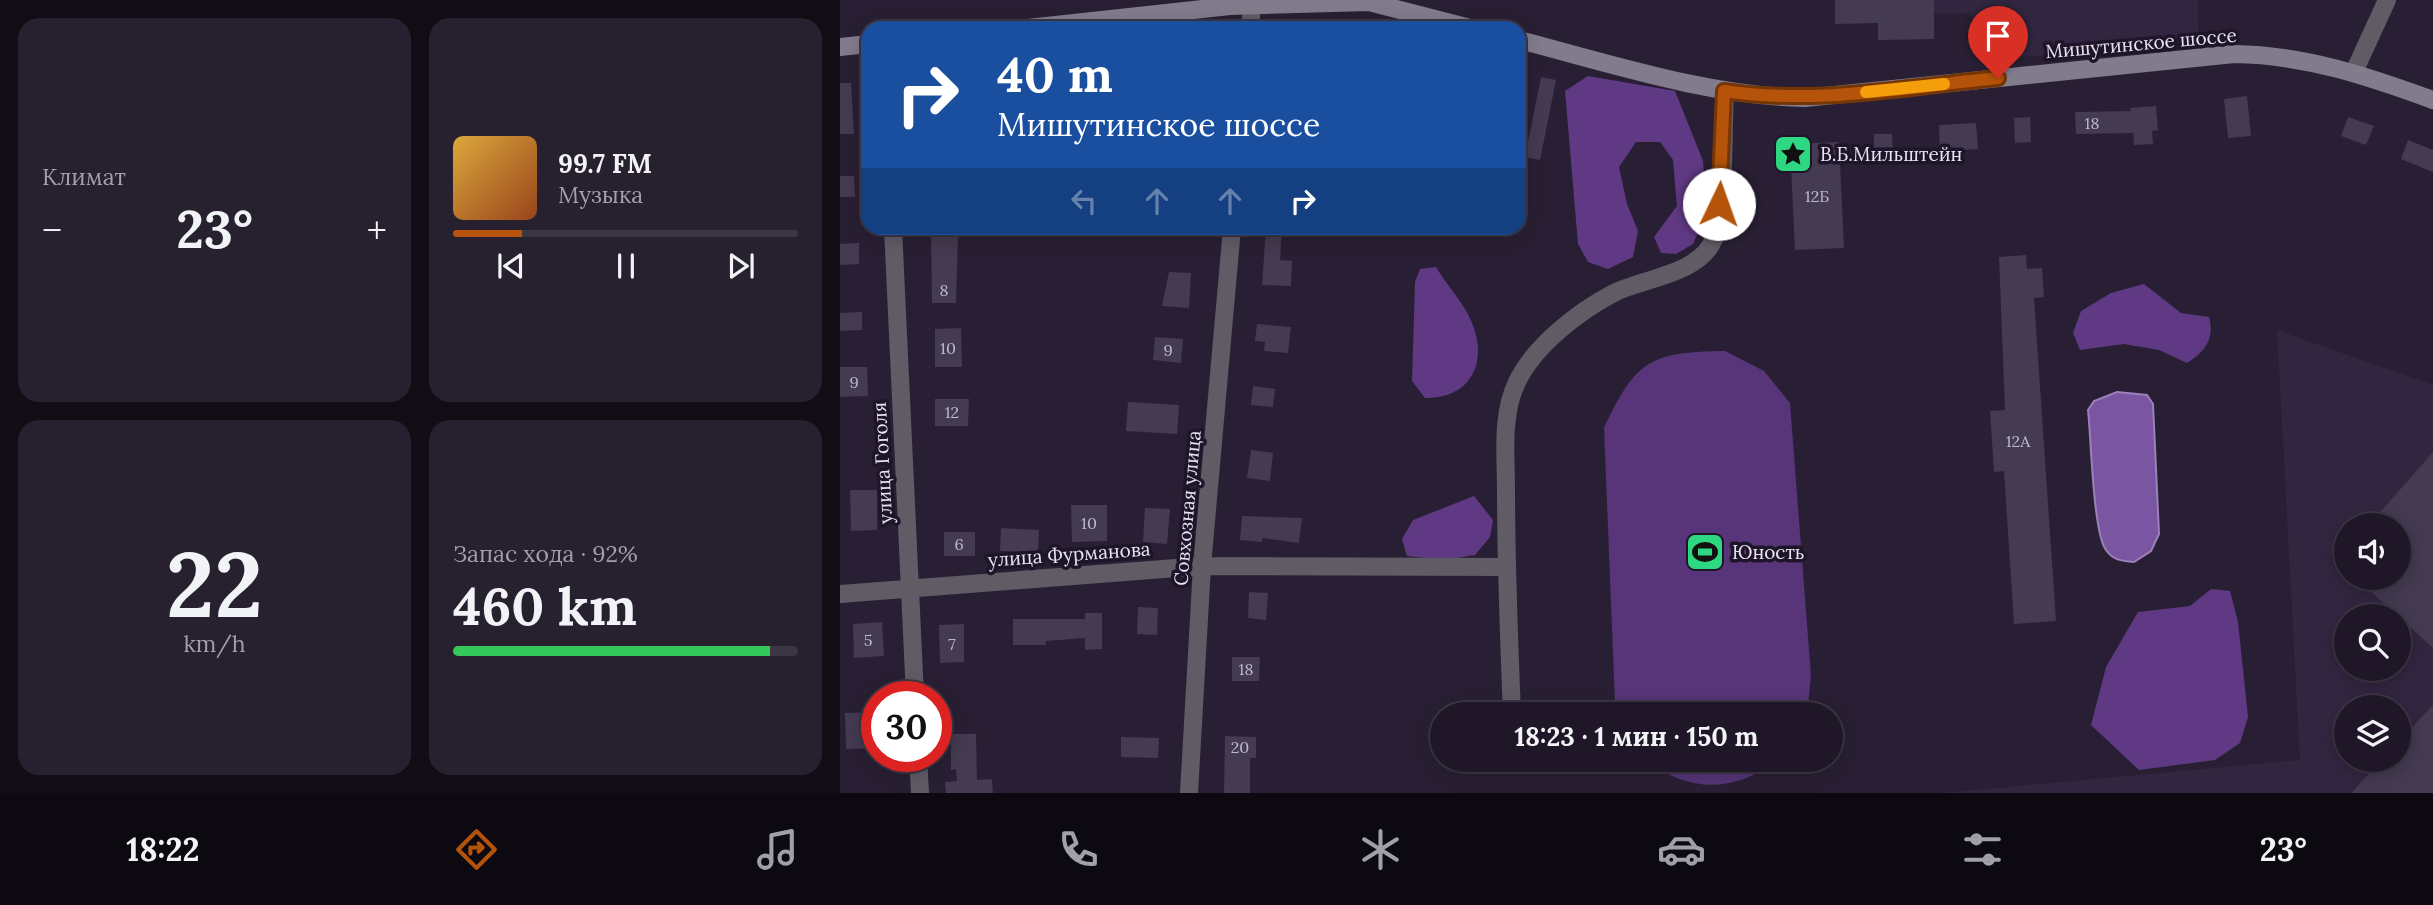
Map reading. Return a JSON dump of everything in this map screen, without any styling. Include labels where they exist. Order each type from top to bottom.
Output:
[{"type":"main road","points":[[1089,21],[1240,4],[1368,1],[1444,21]]},
{"type":"main road","name":"Мишутинское шоссе","points":[[1526,42],[1724,91],[1769,98],[1805,98],[2234,54],[2294,58],[2354,72],[2433,100]]},
{"type":"main road","points":[[840,47],[861,45]]},
{"type":"street","points":[[2354,72],[2387,0]]},
{"type":"street","points":[[1240,4],[1247,21]]},
{"type":"street","points":[[1512,702],[1506,567],[1506,411],[1517,380],[1553,336],[1583,312],[1616,292],[1695,261],[1713,240],[1719,204],[1724,91]]},
{"type":"street","name":"улица Гоголя","points":[[893,235],[914,681]]},
{"type":"street","name":"Совхозная улица","points":[[1189,793],[1202,566],[1231,235]]},
{"type":"street","name":"улица Фурманова","points":[[840,593],[1202,566],[1506,567]]},
{"type":"street","points":[[919,772],[920,793]]},
{"type":"shaded area","points":[[1835,0],[2198,0],[2198,42],[1999,59],[1969,13],[1934,13],[1934,39],[1878,40],[1878,23],[1835,24]]},
{"type":"shaded area","points":[[1588,76],[1675,91],[1703,161],[1707,211],[1693,244],[1676,254],[1661,253],[1654,237],[1677,206],[1673,160],[1660,142],[1636,142],[1619,167],[1627,204],[1638,231],[1633,257],[1608,269],[1588,262],[1578,244],[1565,91]]},
{"type":"shaded area","points":[[1436,267],[1469,316],[1477,338],[1478,352],[1476,365],[1464,386],[1440,397],[1425,398],[1412,381],[1415,282],[1420,269]]},
{"type":"shaded area","points":[[2144,284],[2181,313],[2209,317],[2211,332],[2207,344],[2199,354],[2187,363],[2159,350],[2124,344],[2080,350],[2073,333],[2081,311],[2111,293]]},
{"type":"shaded area","points":[[2277,330],[2433,385],[2433,793],[1943,793],[2300,760]]},
{"type":"shaded area","name":"Юность","points":[[1725,351],[1764,371],[1790,403],[1811,676],[1808,702],[1615,702],[1604,428],[1626,387],[1648,364],[1679,354]]},
{"type":"shaded area","points":[[2117,392],[2147,395],[2153,404],[2159,534],[2151,551],[2134,562],[2118,559],[2106,550],[2095,505],[2088,410],[2094,401]]},
{"type":"shaded area","points":[[1474,496],[1493,520],[1490,537],[1475,555],[1444,560],[1407,556],[1402,539],[1413,520]]},
{"type":"shaded area","points":[[2211,589],[2230,591],[2238,622],[2248,717],[2240,743],[2215,760],[2139,770],[2091,725],[2106,667],[2138,612],[2190,606]]},
{"type":"shaded area","points":[[1664,772],[1759,772],[1745,779],[1712,785],[1678,779]]},
{"type":"building","points":[[1835,0],[1934,0],[1934,39],[1878,40],[1878,23],[1835,24]]},
{"type":"building","points":[[1541,77],[1556,80],[1540,160],[1526,157]]},
{"type":"building","points":[[840,83],[851,83],[854,134],[840,134]]},
{"type":"building","points":[[2247,96],[2251,136],[2228,138],[2224,99]]},
{"type":"building","points":[[2156,106],[2158,130],[2152,131],[2153,144],[2134,145],[2133,133],[2076,134],[2075,112],[2131,111],[2130,108]]},
{"type":"building","points":[[2030,117],[2031,142],[2015,143],[2014,118]]},
{"type":"building","points":[[2348,117],[2374,126],[2366,145],[2341,136]]},
{"type":"building","points":[[1976,123],[1978,149],[1940,151],[1939,125]]},
{"type":"building","points":[[1874,134],[1892,134],[1893,160],[1874,161]]},
{"type":"building","points":[[2408,140],[2433,150],[2433,172],[2401,159]]},
{"type":"building","points":[[1839,142],[1844,248],[1795,250],[1790,144]]},
{"type":"building","points":[[840,176],[854,176],[855,197],[840,197]]},
{"type":"building","points":[[931,235],[958,235],[956,303],[932,303]]},
{"type":"building","points":[[1266,235],[1282,235],[1280,260],[1292,261],[1291,286],[1262,285]]},
{"type":"building","points":[[859,243],[859,264],[840,265],[840,244]]},
{"type":"building","points":[[2026,255],[2027,269],[2042,268],[2044,297],[2034,298],[2056,621],[2014,624],[2004,471],[1994,472],[1990,411],[2005,410],[1999,257]]},
{"type":"building","points":[[1169,272],[1191,273],[1189,308],[1162,306]]},
{"type":"building","points":[[862,312],[862,330],[840,331],[840,313]]},
{"type":"building","points":[[1257,324],[1291,327],[1288,353],[1264,351],[1265,342],[1255,341]]},
{"type":"building","points":[[961,328],[962,367],[935,367],[935,329]]},
{"type":"building","points":[[1155,337],[1183,339],[1181,363],[1153,360]]},
{"type":"building","points":[[840,367],[867,367],[868,396],[840,397]]},
{"type":"building","points":[[1253,386],[1275,389],[1273,407],[1251,405]]},
{"type":"building","points":[[935,399],[969,399],[968,426],[935,426]]},
{"type":"building","points":[[1128,402],[1179,405],[1177,434],[1126,431]]},
{"type":"building","points":[[1251,450],[1273,453],[1270,481],[1247,478]]},
{"type":"building","points":[[2433,452],[2433,648],[2411,628],[2411,604],[2385,604],[2369,590],[2411,590],[2411,513],[2380,513]]},
{"type":"building","points":[[850,490],[877,490],[877,530],[851,531]]},
{"type":"building","points":[[1071,505],[1107,505],[1107,541],[1072,542]]},
{"type":"building","points":[[1145,508],[1170,509],[1167,544],[1143,542]]},
{"type":"building","points":[[1242,516],[1302,518],[1299,543],[1262,538],[1262,542],[1240,540]]},
{"type":"building","points":[[1001,528],[1039,530],[1038,552],[1000,551]]},
{"type":"building","points":[[944,532],[975,532],[975,556],[944,556]]},
{"type":"building","points":[[1249,592],[1268,593],[1266,620],[1248,618]]},
{"type":"building","points":[[1138,607],[1158,608],[1157,635],[1137,634]]},
{"type":"building","points":[[1085,613],[1102,613],[1102,649],[1085,650],[1085,638],[1046,641],[1046,645],[1013,645],[1013,619],[1085,619]]},
{"type":"building","points":[[882,622],[884,656],[854,658],[853,624]]},
{"type":"building","points":[[964,624],[964,662],[940,663],[939,625]]},
{"type":"building","points":[[1232,657],[1260,657],[1259,681],[1232,681]]},
{"type":"building","points":[[2433,705],[2433,793],[2351,793],[2371,772],[2411,772],[2411,728]]},
{"type":"building","points":[[861,712],[861,749],[846,749],[845,713]]},
{"type":"building","points":[[952,734],[976,734],[977,780],[992,779],[993,793],[946,793],[945,782],[957,781],[956,769],[952,770]]},
{"type":"building","points":[[1225,736],[1256,737],[1256,758],[1250,758],[1250,793],[1224,793]]},
{"type":"building","points":[[1121,737],[1159,738],[1158,758],[1121,757]]},
{"type":"slow traffic","points":[[1866,92],[1944,84]]},
{"type":"place","name":"В.Б.Мильштейн","points":[[1793,154]]},
{"type":"place","name":"Юность","points":[[1705,552]]},
{"type":"route","points":[[1719,204],[1724,91],[1769,98],[1805,98],[1998,78]]}]
